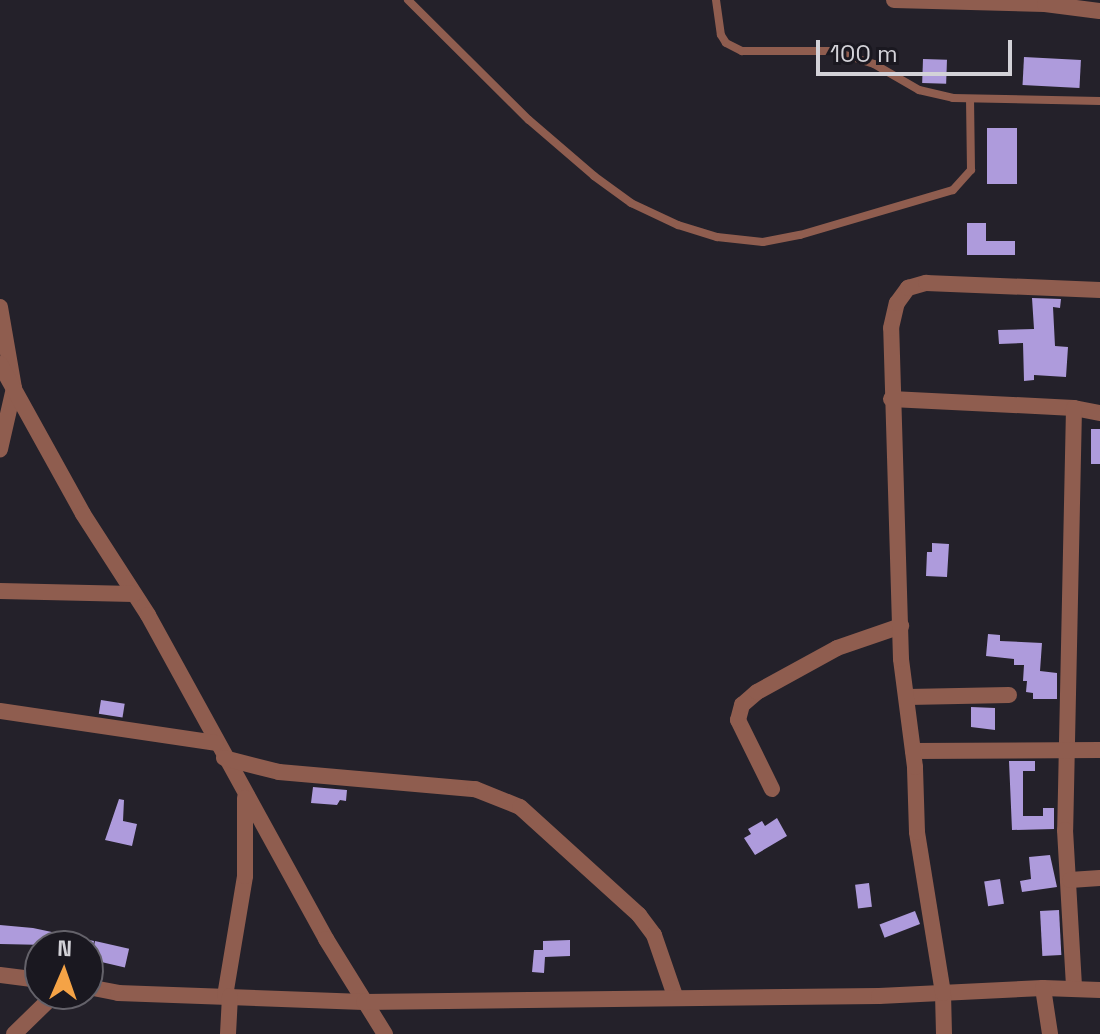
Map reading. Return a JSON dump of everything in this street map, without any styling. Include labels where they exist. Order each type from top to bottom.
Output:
[{"type":"street","points":[[894,0],[1090,7]]},
{"type":"street","points":[[944,1034],[943,993],[917,832],[913,751],[901,659],[891,328],[897,303],[908,288],[926,283],[1100,290]]},
{"type":"street","points":[[0,307],[14,388],[0,449]]},
{"type":"street","points":[[0,364],[83,514],[134,594],[245,796],[385,1034]]},
{"type":"street","points":[[891,399],[1074,408],[1100,413]]},
{"type":"street","points":[[1074,408],[1065,830],[1074,988]]},
{"type":"street","points":[[0,591],[134,594]]},
{"type":"street","points":[[772,789],[738,720],[742,705],[757,692],[837,648],[901,626]]},
{"type":"street","points":[[908,697],[1009,695]]},
{"type":"street","points":[[0,711],[216,743]]},
{"type":"street","points":[[913,751],[1100,750]]},
{"type":"street","points":[[224,758],[279,772],[475,789],[520,807],[639,915],[654,935],[675,996]]},
{"type":"street","points":[[228,1034],[228,996],[245,876],[245,796]]},
{"type":"street","points":[[1070,880],[1100,878]]},
{"type":"street","points":[[0,975],[24,978]]},
{"type":"street","points":[[1043,988],[1050,1034]]},
{"type":"street","points":[[104,990],[364,1002],[943,993],[1043,988],[1100,990]]},
{"type":"street","points":[[14,1034],[39,1010]]},
{"type":"lane","points":[[408,0],[529,120],[594,176],[631,203],[678,225],[717,237],[763,242],[800,235],[953,190],[971,170],[970,99]]},
{"type":"lane","points":[[716,0],[721,35],[726,43],[742,51],[833,51],[874,64],[919,90],[970,99],[1100,101]]},
{"type":"building","points":[[1024,57],[1081,60],[1079,88],[1023,85]]},
{"type":"building","points":[[923,59],[947,60],[946,84],[922,83]]},
{"type":"building","points":[[987,128],[1017,128],[1017,184],[987,184]]},
{"type":"building","points":[[967,223],[986,223],[986,241],[1015,241],[1015,255],[967,255]]},
{"type":"building","points":[[1032,298],[1061,299],[1060,308],[1053,307],[1055,346],[1068,347],[1066,377],[1034,375],[1034,380],[1024,381],[1023,343],[999,344],[998,330],[1034,329]]},
{"type":"building","points":[[1091,429],[1100,429],[1100,464],[1091,464]]},
{"type":"building","points":[[932,543],[949,544],[947,577],[926,576],[927,552],[932,552]]},
{"type":"building","points":[[988,634],[1000,635],[1000,641],[1042,643],[1040,671],[1057,673],[1057,699],[1033,699],[1033,693],[1026,692],[1027,681],[1023,681],[1024,665],[1014,665],[1014,659],[986,656]]},
{"type":"building","points":[[101,700],[125,704],[123,718],[99,714]]},
{"type":"building","points":[[971,707],[995,708],[995,730],[971,727]]},
{"type":"building","points":[[1009,761],[1035,761],[1035,771],[1023,771],[1023,816],[1043,816],[1043,808],[1054,808],[1054,829],[1012,830]]},
{"type":"building","points":[[313,787],[347,790],[346,801],[340,800],[337,805],[311,803]]},
{"type":"building","points":[[119,799],[124,800],[123,821],[137,824],[132,846],[105,840]]},
{"type":"building","points":[[777,818],[787,836],[755,855],[744,838],[751,834],[748,829],[762,821],[765,826]]},
{"type":"building","points":[[1050,855],[1057,887],[1022,892],[1020,881],[1031,879],[1029,857]]},
{"type":"building","points":[[1000,879],[1004,904],[988,906],[984,882]]},
{"type":"building","points":[[869,883],[872,907],[858,909],[855,885]]},
{"type":"building","points":[[1059,910],[1061,955],[1042,956],[1040,911]]},
{"type":"building","points":[[915,911],[920,924],[885,938],[880,925]]},
{"type":"building","points":[[0,925],[42,930],[24,930],[24,945],[0,944]]},
{"type":"building","points":[[570,940],[570,956],[545,957],[544,973],[532,972],[534,950],[543,950],[543,941]]},
{"type":"building","points":[[104,943],[129,949],[125,967],[104,963]]}]
